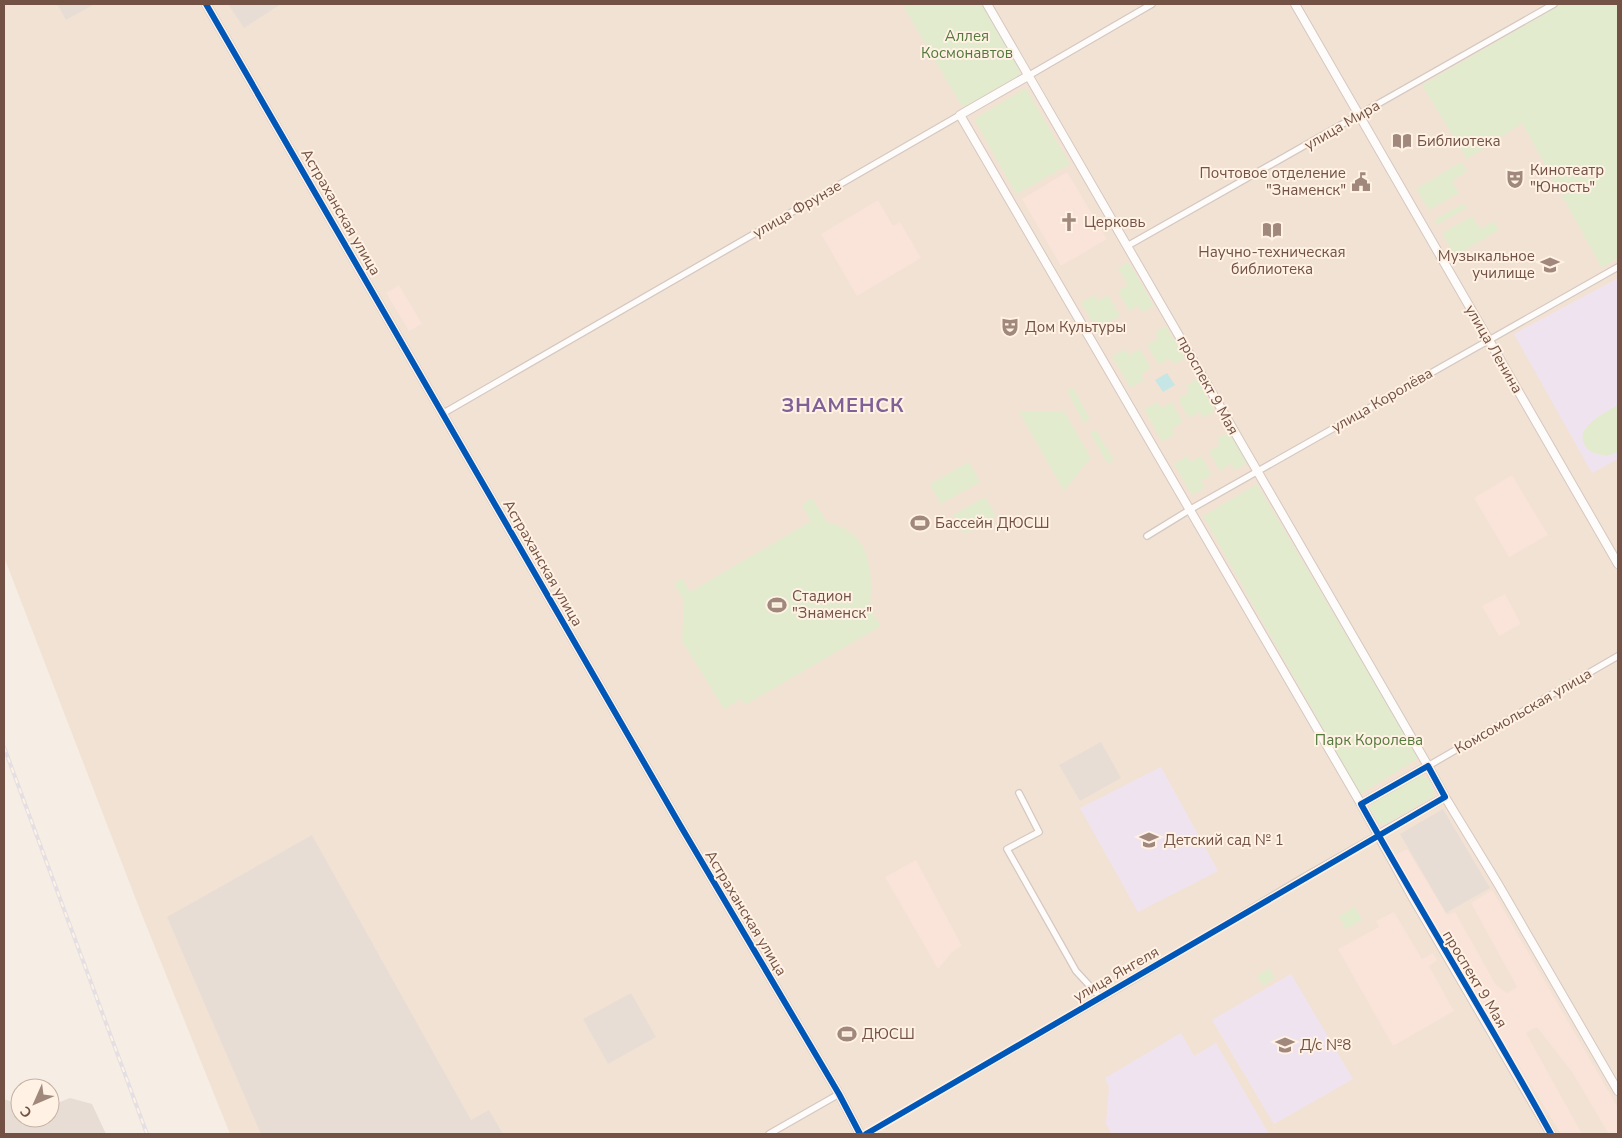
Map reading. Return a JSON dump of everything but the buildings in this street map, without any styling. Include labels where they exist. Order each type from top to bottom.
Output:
[{"type":"street","name":"Астраханская улица","points":[[206,4],[402,340],[442,414],[680,825],[839,1094],[860,1134]]},
{"type":"street","name":"проспект 9 Мая","points":[[987,4],[1128,245],[1256,472],[1445,797]]},
{"type":"street","name":"улица Фрунзе","points":[[442,414],[1152,4]]},
{"type":"street","name":"улица Ленина","points":[[1295,4],[1618,564]]},
{"type":"street","name":"улица Мира","points":[[1128,245],[1554,4]]},
{"type":"street","points":[[960,115],[1361,804],[1428,766]]},
{"type":"street","name":"улица Королёва","points":[[1147,536],[1191,509],[1618,267]]},
{"type":"street","name":"Комсомольская улица","points":[[1428,766],[1618,656]]},
{"type":"street","points":[[1018,793],[1039,832],[1007,850],[1076,971],[1100,997]]},
{"type":"street","points":[[1378,835],[1445,797],[1618,1091]]},
{"type":"street","name":"проспект 9 Мая","points":[[1361,804],[1551,1134]]},
{"type":"street","name":"улица Янгеля","points":[[866,1134],[1304,876],[1378,835]]},
{"type":"street","points":[[769,1134],[839,1094]]},
{"type":"shaded area","points":[[4,4],[1618,4],[1618,1134],[230,1134],[138,905],[4,557]]},
{"type":"shaded area","points":[[57,4],[95,4],[66,20]]},
{"type":"shaded area","points":[[228,4],[281,4],[244,28]]},
{"type":"shaded area","points":[[1067,172],[1107,239],[1061,266],[1022,199]]},
{"type":"shaded area","points":[[878,200],[893,226],[900,222],[921,258],[857,296],[821,234]]},
{"type":"shaded area","points":[[1618,278],[1618,459],[1592,473],[1514,334]]},
{"type":"shaded area","points":[[399,285],[422,324],[409,331],[386,293]]},
{"type":"shaded area","points":[[1512,475],[1548,535],[1509,557],[1474,498]]},
{"type":"shaded area","points":[[1505,594],[1521,624],[1499,636],[1482,606]]},
{"type":"shaded area","points":[[1101,742],[1121,778],[1080,801],[1059,765]]},
{"type":"shaded area","name":"Детский сад № 1","points":[[1161,767],[1218,871],[1138,912],[1080,808]]},
{"type":"shaded area","points":[[1443,809],[1490,888],[1446,913],[1400,834]]},
{"type":"shaded area","points":[[312,835],[471,1120],[489,1110],[503,1134],[261,1134],[167,917]]},
{"type":"shaded area","points":[[1407,849],[1447,915],[1455,912],[1496,985],[1507,993],[1517,987],[1471,903],[1492,890],[1618,1108],[1618,1134],[1609,1134],[1572,1072],[1537,1027],[1526,1033],[1582,1134],[1561,1134],[1483,1007],[1396,855]]},
{"type":"shaded area","points":[[916,860],[962,946],[953,951],[938,969],[885,877]]},
{"type":"shaded area","points":[[1394,912],[1422,959],[1433,953],[1437,960],[1429,966],[1454,1011],[1393,1046],[1338,949],[1379,927],[1376,921]]},
{"type":"shaded area","points":[[1291,974],[1353,1079],[1274,1124],[1212,1020]]},
{"type":"shaded area","points":[[631,993],[656,1037],[608,1064],[583,1019]]},
{"type":"shaded area","points":[[1181,1033],[1194,1056],[1216,1043],[1269,1134],[1112,1134],[1106,1124],[1109,1087],[1105,1078]]},
{"type":"shaded area","points":[[70,1098],[92,1104],[106,1134],[4,1134],[4,1099],[10,1101],[10,1128],[60,1128],[60,1102]]},
{"type":"green space","name":"Аллея Космонавтов","points":[[902,4],[985,4],[1021,66],[1018,76],[963,108]]},
{"type":"green space","points":[[1562,4],[1618,4],[1618,258],[1602,268],[1522,123],[1467,159],[1422,85]]},
{"type":"green space","points":[[1026,88],[1070,164],[1016,194],[974,119]]},
{"type":"green space","points":[[1461,162],[1467,171],[1452,181],[1459,193],[1429,210],[1416,189]]},
{"type":"green space","points":[[1464,203],[1467,208],[1437,225],[1434,220]]},
{"type":"green space","points":[[1472,216],[1480,229],[1494,221],[1499,230],[1455,256],[1442,233]]},
{"type":"green space","points":[[1129,262],[1154,306],[1143,312],[1139,306],[1129,311],[1118,291],[1128,285],[1118,268]]},
{"type":"green space","points":[[1095,295],[1098,301],[1108,295],[1120,316],[1110,322],[1114,328],[1100,336],[1081,302]]},
{"type":"green space","points":[[1166,326],[1185,358],[1174,364],[1170,358],[1159,365],[1147,345],[1158,338],[1155,332]]},
{"type":"green space","points":[[1125,349],[1129,355],[1140,349],[1151,368],[1141,374],[1144,380],[1130,388],[1112,356]]},
{"type":"green space","points":[[1197,379],[1215,411],[1203,418],[1200,412],[1189,418],[1178,399],[1189,392],[1186,386]]},
{"type":"green space","points":[[1073,388],[1090,419],[1084,423],[1067,391]]},
{"type":"green space","points":[[1158,402],[1161,408],[1172,402],[1183,422],[1172,428],[1175,434],[1162,442],[1144,409]]},
{"type":"green space","points":[[1618,405],[1618,452],[1607,456],[1593,453],[1585,446],[1582,438],[1584,431],[1595,419]]},
{"type":"green space","points":[[1064,411],[1091,458],[1064,491],[1019,412]]},
{"type":"green space","points":[[1096,430],[1114,460],[1108,464],[1090,433]]},
{"type":"green space","points":[[1229,432],[1247,463],[1235,470],[1231,464],[1220,471],[1209,451],[1220,445],[1217,439]]},
{"type":"green space","points":[[1187,456],[1191,462],[1201,456],[1212,475],[1201,481],[1205,488],[1192,495],[1174,464]]},
{"type":"green space","points":[[969,462],[980,482],[941,504],[930,484]]},
{"type":"green space","name":"Парк Королева","points":[[1257,484],[1419,758],[1360,794],[1203,516]]},
{"type":"green space","points":[[985,497],[996,516],[964,534],[953,515]]},
{"type":"green space","name":"Стадион \"Знаменск\"","points":[[812,498],[827,522],[848,531],[862,545],[871,574],[871,609],[881,626],[745,705],[741,699],[724,709],[682,641],[684,600],[674,584],[682,578],[690,592],[811,521],[802,505]]},
{"type":"green space","points":[[1421,775],[1431,781],[1434,796],[1386,824],[1379,824],[1369,809],[1373,802]]},
{"type":"green space","points":[[1355,907],[1362,920],[1346,929],[1339,916]]},
{"type":"green space","points":[[1269,968],[1275,978],[1263,986],[1257,976]]},
{"type":"water","points":[[1167,373],[1175,385],[1163,392],[1155,380]]},
{"type":"railway","points":[[4,747],[147,1134]]},
{"type":"cycle path","points":[[206,4],[680,825],[839,1094],[860,1134]]},
{"type":"cycle path","points":[[866,1134],[1372,839],[1445,797],[1428,766],[1361,804],[1384,845],[1408,887],[1551,1134]]},
{"type":"place","name":"Библиотека","points":[[1402,141]]},
{"type":"place","name":"Кинотеатр \"Юность\"","points":[[1515,179]]},
{"type":"place","name":"Почтовое отделение \"Знаменск\"","points":[[1361,182]]},
{"type":"place","name":"Церковь","points":[[1069,222]]},
{"type":"place","name":"Научно-техническая библиотека","points":[[1272,230]]},
{"type":"place","name":"Музыкальное училище","points":[[1550,265]]},
{"type":"place","name":"Дом Культуры","points":[[1010,327]]},
{"type":"place","name":"Бассейн ДЮСШ","points":[[920,523]]},
{"type":"place","name":"Стадион \"Знаменск\"","points":[[777,605]]},
{"type":"place","name":"Детский сад № 1","points":[[1149,840]]},
{"type":"place","name":"ДЮСШ","points":[[847,1034]]},
{"type":"place","name":"Д/с №8","points":[[1285,1045]]},
{"type":"district","name":"ЗНАМЕНСК","points":[[843,405]]}]
